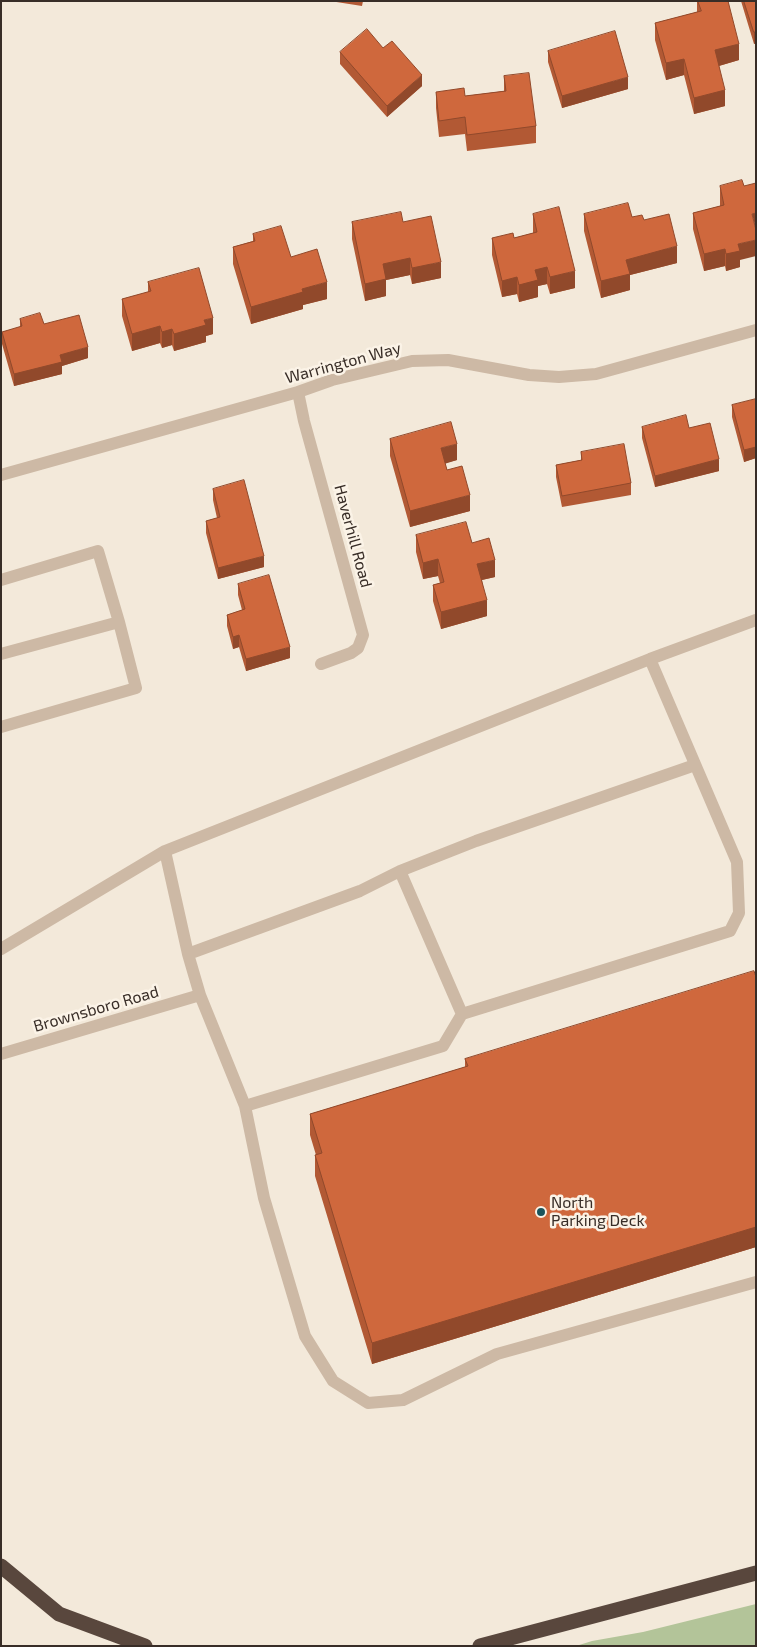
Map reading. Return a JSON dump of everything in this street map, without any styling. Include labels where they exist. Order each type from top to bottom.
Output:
[{"type":"highway","points":[[1,1566],[59,1614],[145,1646]]},
{"type":"highway","points":[[480,1646],[756,1573]]},
{"type":"street","name":"Warrington Way","points":[[1,475],[298,392],[332,380],[412,361],[448,360],[529,375],[559,377],[596,374],[756,330]]},
{"type":"street","name":"Haverhill Road","points":[[298,392],[363,635],[358,648],[351,653],[320,664]]},
{"type":"street","points":[[1,580],[98,552],[136,688],[1,727]]},
{"type":"street","points":[[1,949],[165,851],[650,659],[756,620]]},
{"type":"street","points":[[1,654],[119,622]]},
{"type":"street","points":[[245,1106],[442,1046],[462,1014],[730,931],[739,912],[737,862],[650,659]]},
{"type":"street","points":[[188,954],[360,891],[400,871],[476,841],[695,765]]},
{"type":"street","points":[[165,851],[188,954],[200,995],[245,1106],[264,1198],[305,1336],[333,1382],[368,1403],[403,1400],[497,1354],[756,1282]]},
{"type":"street","points":[[400,871],[462,1014]]},
{"type":"street","name":"Brownsboro Road","points":[[1,1054],[200,995]]},
{"type":"green space","points":[[756,1604],[756,1646],[576,1646],[592,1641],[643,1632]]},
{"type":"building","points":[[698,1],[728,1],[739,44],[715,50],[725,90],[694,98],[684,59],[666,63],[655,23],[701,11]]},
{"type":"building","points":[[744,1],[756,1],[756,32],[754,32]]},
{"type":"building","points":[[367,29],[383,48],[392,41],[422,75],[387,106],[340,52]]},
{"type":"building","points":[[615,31],[628,77],[562,96],[548,51]]},
{"type":"building","points":[[529,73],[536,126],[467,135],[465,117],[439,121],[436,92],[464,88],[465,96],[506,91],[504,76]]},
{"type":"building","points":[[742,180],[744,186],[756,183],[756,213],[752,214],[756,230],[756,240],[738,244],[740,251],[726,254],[725,249],[704,254],[693,213],[724,205],[720,186]]},
{"type":"building","points":[[628,203],[632,217],[642,215],[644,220],[669,214],[677,246],[626,260],[630,274],[601,281],[584,214]]},
{"type":"building","points":[[559,207],[575,271],[550,277],[547,267],[535,270],[538,280],[519,285],[517,277],[502,281],[492,238],[513,233],[514,238],[537,232],[533,214]]},
{"type":"building","points":[[401,212],[403,222],[431,216],[441,262],[412,268],[410,258],[383,264],[386,279],[365,284],[352,222]]},
{"type":"building","points":[[281,226],[291,257],[317,249],[327,282],[302,289],[303,292],[251,307],[233,247],[255,241],[253,234]]},
{"type":"building","points":[[199,268],[213,318],[204,320],[206,325],[174,334],[172,329],[162,332],[160,326],[132,334],[122,299],[151,291],[148,282]]},
{"type":"building","points":[[40,313],[44,324],[79,315],[88,347],[60,355],[62,362],[14,374],[2,332],[22,326],[20,319]]},
{"type":"building","points":[[756,399],[756,447],[744,450],[732,405]]},
{"type":"building","points":[[686,415],[689,428],[710,423],[719,459],[655,476],[642,427]]},
{"type":"building","points":[[451,422],[457,444],[441,448],[447,470],[462,466],[470,495],[410,511],[390,439]]},
{"type":"building","points":[[624,444],[631,483],[562,496],[556,465],[582,460],[581,452]]},
{"type":"building","points":[[244,480],[264,556],[218,568],[206,521],[220,517],[213,489]]},
{"type":"building","points":[[466,522],[472,543],[489,538],[495,560],[477,564],[487,600],[441,612],[433,585],[444,582],[438,559],[423,563],[416,535]]},
{"type":"building","points":[[269,575],[290,647],[246,659],[239,635],[233,637],[227,615],[245,609],[238,584]]},
{"type":"building","name":"North Parking Deck","points":[[754,971],[756,977],[756,1227],[372,1343],[315,1155],[322,1153],[310,1114],[468,1066],[465,1059]]},
{"type":"place","name":"North Parking Deck","points":[[541,1212]]}]
